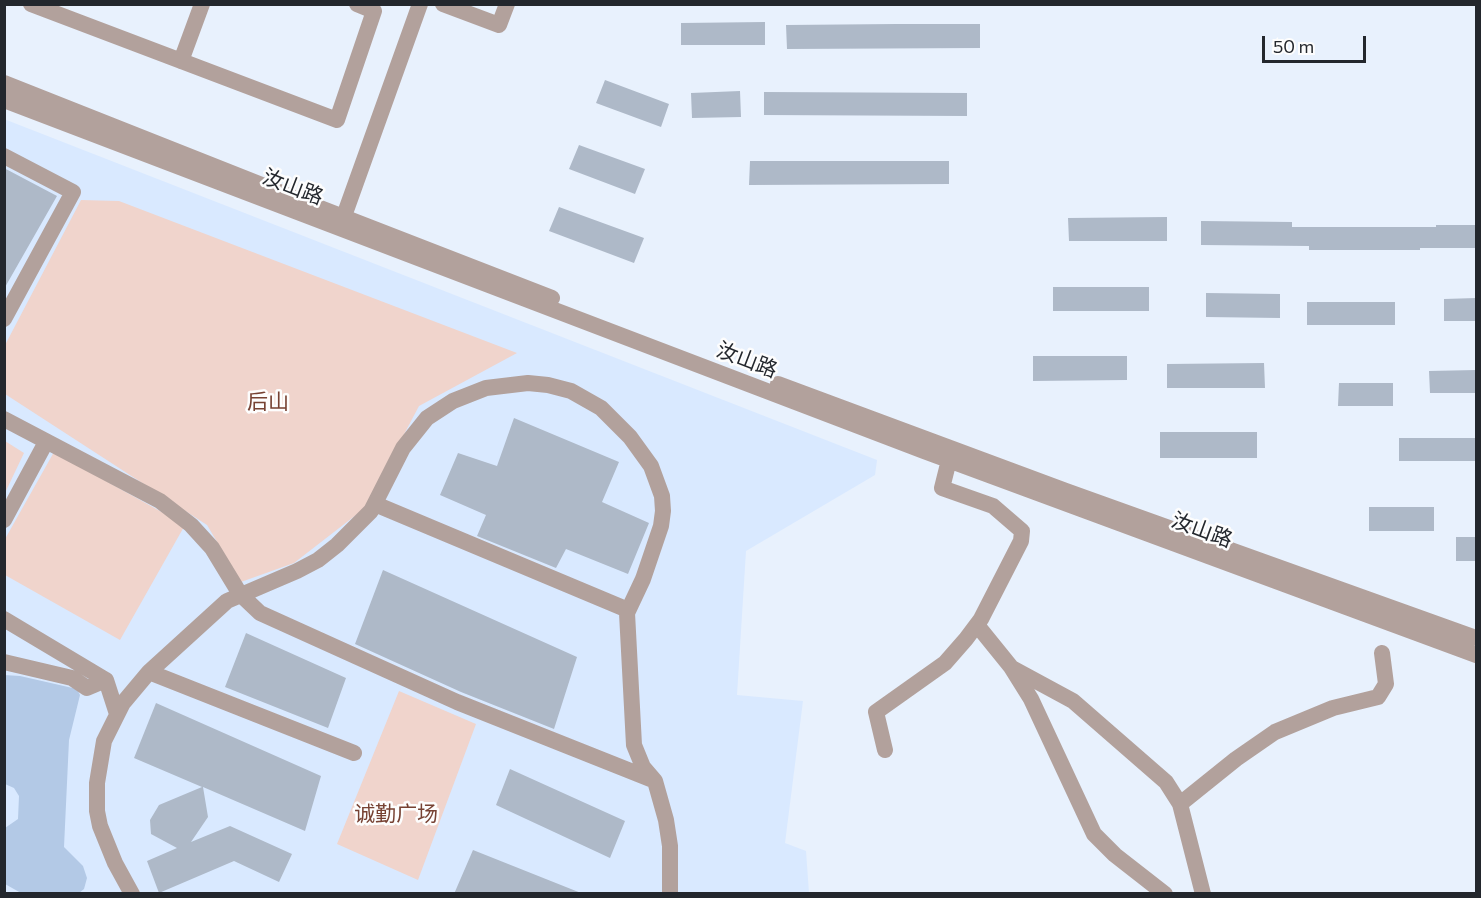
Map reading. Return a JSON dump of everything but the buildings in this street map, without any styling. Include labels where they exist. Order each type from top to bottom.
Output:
[{"type":"street","points":[[31,4],[58,9],[181,61],[337,120],[374,11],[357,4]]},
{"type":"street","points":[[181,61],[202,4]]},
{"type":"street","points":[[344,216],[420,4]]},
{"type":"street","points":[[443,4],[499,25],[507,4]]},
{"type":"street","name":"汝山路","points":[[4,83],[951,455],[1476,638]]},
{"type":"street","name":"汝山路","points":[[4,100],[951,455],[1476,655]]},
{"type":"street","points":[[4,156],[73,192],[4,319]]},
{"type":"street","points":[[132,893],[115,864],[100,826],[97,811],[99,762],[104,741],[123,703],[149,672],[227,601],[297,571],[318,560],[337,545],[375,504],[393,467],[413,434],[427,418],[453,402],[486,388],[509,384],[548,385],[571,391],[601,408],[630,437],[651,466],[662,496],[661,526],[649,562],[628,610],[634,744],[643,767],[655,781],[666,820],[670,846],[670,894]]},
{"type":"street","points":[[4,419],[160,501],[191,525],[212,548],[240,594],[260,613],[457,702],[655,781]]},
{"type":"street","points":[[4,520],[46,442]]},
{"type":"street","points":[[885,750],[876,712],[945,663],[976,625],[1020,541],[1022,531],[993,506],[942,488],[951,455]]},
{"type":"street","points":[[375,504],[628,610]]},
{"type":"street","points":[[4,618],[106,680],[117,714]]},
{"type":"street","points":[[976,625],[1011,667],[1031,699],[1094,834],[1115,855],[1166,894]]},
{"type":"street","points":[[1180,804],[1236,759],[1275,732],[1333,708],[1378,697],[1386,684],[1382,653]]},
{"type":"street","points":[[4,662],[72,678],[87,688],[106,680]]},
{"type":"street","points":[[1011,667],[1073,701],[1166,782],[1180,804],[1203,894]]},
{"type":"street","points":[[149,672],[354,753]]},
{"type":"shaded area","points":[[4,119],[877,460],[875,475],[746,551],[737,695],[803,701],[785,843],[806,851],[809,893],[5,893]]},
{"type":"shaded area","points":[[4,675],[20,676],[77,689],[80,695],[69,740],[64,847],[83,866],[87,878],[84,889],[79,893],[21,893],[5,884],[5,828],[18,819],[19,796],[14,788],[5,784]]},
{"type":"green space","name":"后山","points":[[81,200],[119,201],[517,353],[419,406],[365,508],[294,563],[241,582],[207,525],[5,394],[4,347]]},
{"type":"green space","points":[[5,441],[24,453],[5,493]]},
{"type":"green space","points":[[54,452],[185,525],[120,640],[5,575],[5,539]]},
{"type":"green space","name":"诚勤广场","points":[[399,691],[476,724],[418,880],[337,844]]}]
